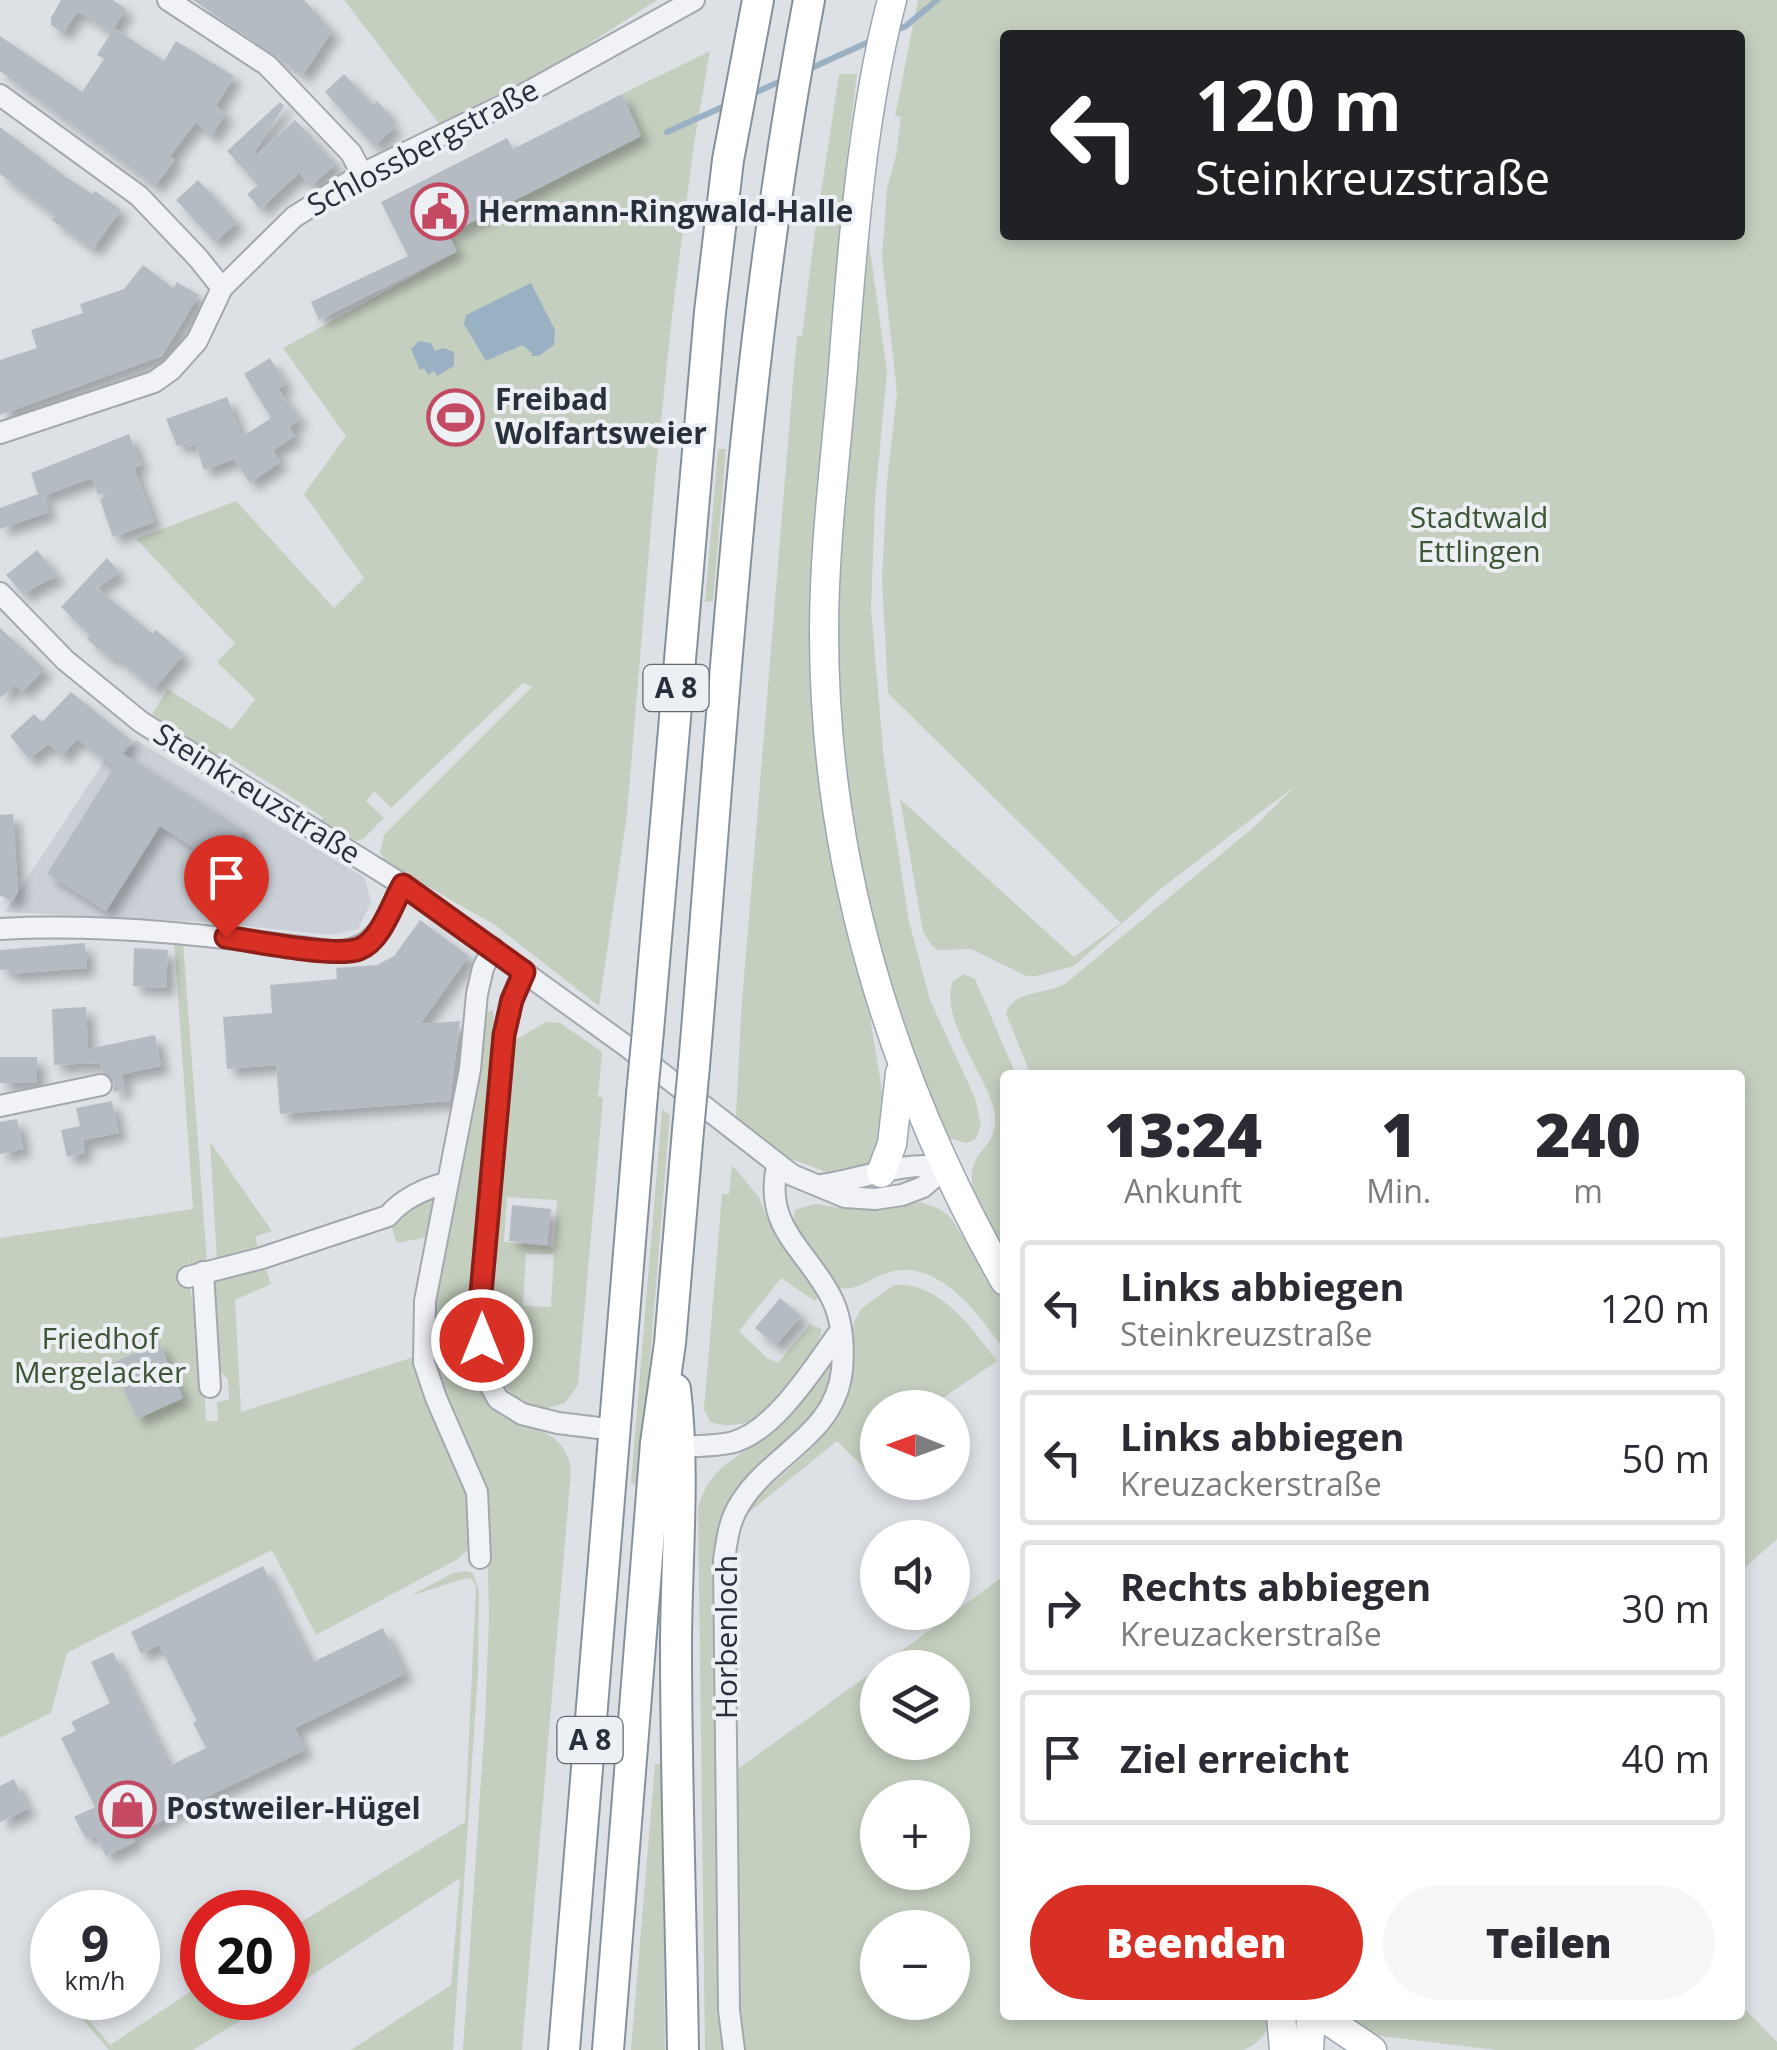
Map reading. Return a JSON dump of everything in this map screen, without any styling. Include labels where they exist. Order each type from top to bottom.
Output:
[{"type":"highway","name":"A 8","points":[[564,2050],[697,443],[728,160],[758,0]]},
{"type":"highway","name":"A 8","points":[[608,2050],[654,1463],[670,1343],[761,304],[783,137],[809,0]]},
{"type":"highway","name":"A 8","points":[[670,1343],[682,1447],[676,1538],[676,1698],[683,2050]]},
{"type":"main road","points":[[892,0],[870,115],[829,518],[825,669],[831,766],[850,886],[871,973],[901,1062],[945,1168],[1000,1272]]},
{"type":"main road","points":[[881,1172],[892,1144],[901,1062]]},
{"type":"main road","points":[[1281,2020],[1284,2050]]},
{"type":"main road","points":[[1310,2050],[1311,2020]]},
{"type":"main road","points":[[1327,2020],[1372,2050]]},
{"type":"street","points":[[168,0],[267,65],[351,153],[362,174]]},
{"type":"street","name":"Schlossbergstraße","points":[[0,432],[154,382],[171,370],[197,341],[222,288],[294,218],[362,174],[510,102],[694,0]]},
{"type":"street","points":[[0,95],[139,196],[222,288]]},
{"type":"street","name":"Steinkreuzstraße","points":[[0,593],[64,660],[141,722],[403,885],[672,1080],[792,1176],[844,1196],[874,1199],[923,1187],[945,1168]]},
{"type":"street","points":[[0,930],[72,925],[360,949],[376,935],[403,885]]},
{"type":"street","points":[[480,1558],[477,1492],[424,1362],[425,1301],[470,1069],[477,994],[493,948]]},
{"type":"street","points":[[524,972],[504,1035],[479,1316],[484,1364],[498,1399],[522,1414],[558,1424],[615,1430]]},
{"type":"street","points":[[0,1106],[101,1085]]},
{"type":"street","points":[[822,1185],[912,1164],[945,1168]]},
{"type":"street","name":"Horbenloch","points":[[734,2050],[729,2010],[724,1560],[728,1530],[748,1491],[817,1430],[838,1391],[842,1370],[841,1330],[829,1293],[784,1230],[775,1209],[772,1188],[776,1166]]},
{"type":"street","points":[[210,1387],[195,1275],[262,1258],[388,1216],[397,1205],[447,1183]]},
{"type":"street","points":[[682,1447],[732,1443],[758,1428],[803,1382],[841,1330]]},
{"type":"shaded area","points":[[136,740],[365,878],[371,903],[358,929],[330,935],[205,922],[5,912],[108,755],[119,762]]},
{"type":"green space","points":[[344,0],[657,0],[567,58],[440,125]]},
{"type":"green space","name":"Stadtwald Ettlingen","points":[[918,0],[1777,0],[1777,1539],[1745,1568],[1745,1070],[1029,1070],[1006,1014],[1014,1001],[1065,984],[1254,827],[1295,786],[1163,887],[1074,966],[1032,977],[971,949],[938,950],[923,932],[900,799],[1074,957],[1121,923],[888,693],[882,579],[897,393],[882,257],[887,188],[901,117],[895,116]]},
{"type":"green space","points":[[710,51],[673,308],[627,814],[599,1006],[495,925],[388,864],[380,853],[384,835],[532,687],[523,683],[391,808],[374,791],[366,801],[384,818],[356,841],[321,822],[323,817],[220,752],[217,756],[152,714],[168,689],[232,730],[255,699],[217,662],[235,643],[136,539],[236,501],[334,608],[364,578],[304,494],[346,436],[283,348],[457,252],[448,234],[640,137],[622,94]]},
{"type":"green space","points":[[839,74],[857,74],[812,578],[811,673],[827,835],[867,999],[888,1128],[874,1161],[850,1173],[826,1172],[784,1156],[736,1117],[741,1014],[797,336],[802,336],[815,230],[821,220],[818,213]]},
{"type":"green space","points":[[869,242],[887,372],[875,501],[871,609],[884,760],[909,921],[930,1000],[975,1098],[981,1125],[976,1139],[966,1143],[949,1138],[941,1124],[882,971],[848,816],[837,703],[837,556]]},
{"type":"green space","points":[[718,449],[726,449],[713,601],[705,602]]},
{"type":"green space","name":"Friedhof Mergelacker","points":[[174,941],[183,942],[207,1262],[190,1270],[189,1256],[188,1277],[202,1352],[206,1421],[218,1421],[217,1402],[229,1400],[228,1379],[213,1366],[209,1293],[215,1279],[264,1263],[271,1284],[235,1300],[241,1412],[417,1356],[468,1480],[471,1547],[458,1559],[316,1635],[272,1550],[67,1653],[51,1713],[0,1738],[0,1238],[193,1209]]},
{"type":"green space","points":[[964,974],[975,979],[1014,1070],[1000,1070],[1000,1242],[983,1213],[972,1183],[974,1164],[992,1136],[995,1116],[956,1025],[950,994],[953,981]]},
{"type":"green space","points":[[493,1010],[493,1068],[473,1238],[472,1342],[477,1371],[486,1392],[498,1407],[556,1440],[566,1453],[571,1471],[522,2050],[463,2050],[485,1720],[487,1531],[431,1368],[430,1307],[485,1013]]},
{"type":"green space","points":[[546,1022],[560,1023],[602,1052],[598,1097],[603,1097],[578,1385],[565,1403],[545,1409],[520,1401],[498,1379],[488,1312],[515,1040]],"holes":[[[507,1197],[557,1200],[554,1247],[504,1242]],[[526,1254],[554,1254],[551,1307],[523,1306]]]},
{"type":"green space","points":[[662,1109],[670,1115],[640,1482],[635,1486],[631,1482]]},
{"type":"green space","points":[[210,1142],[272,1231],[255,1237],[260,1253],[217,1262]]},
{"type":"green space","points":[[732,1165],[759,1197],[770,1225],[818,1298],[815,1301],[781,1278],[739,1331],[767,1358],[778,1363],[810,1324],[822,1329],[805,1365],[775,1402],[752,1421],[727,1425],[710,1422],[704,1409],[722,1194],[729,1194]]},
{"type":"green space","points":[[432,1195],[437,1197],[430,1241],[423,1238],[397,1243],[390,1222]]},
{"type":"green space","points":[[920,1202],[951,1218],[1000,1297],[1000,1344],[955,1292],[923,1273],[905,1270],[887,1273],[856,1287],[835,1287],[800,1241],[795,1210],[814,1204],[857,1210]]},
{"type":"green space","points":[[894,1285],[926,1291],[953,1310],[997,1361],[955,1390],[860,1390],[860,1464],[837,1441],[742,1518],[827,1428],[843,1384],[854,1322],[861,1309]]},
{"type":"green space","points":[[832,1358],[835,1363],[829,1388],[815,1418],[729,1505],[726,2050],[705,2050],[698,1508],[717,1473],[773,1425]]},
{"type":"green space","points":[[453,1573],[473,1573],[479,1591],[478,1672],[453,2050],[351,2050],[451,1985],[460,1878],[310,1977],[310,1917],[465,1822],[476,1586],[471,1578],[463,1579],[410,1596]]},
{"type":"green space","points":[[1000,1579],[1000,2020],[1269,2020],[1266,2032],[1243,2050],[744,2050],[739,1992],[735,1771],[860,1680],[860,1760],[970,1760],[970,1650],[902,1650],[929,1630],[970,1630],[970,1600]]},
{"type":"green space","points":[[655,1764],[662,1768],[665,2050],[631,2050]]},
{"type":"green space","points":[[180,1999],[180,2020],[241,2020],[193,2050],[109,2050],[83,2020],[89,2020],[110,2045],[148,2020],[160,2020],[160,2012]]},
{"type":"green space","points":[[1745,2009],[1777,2042],[1777,2050],[1497,2050],[1380,2036],[1347,2020],[1745,2020]]},
{"type":"water","points":[[531,283],[555,330],[554,345],[539,356],[531,356],[522,345],[486,361],[464,324],[466,315]]},
{"type":"water","points":[[419,341],[431,343],[435,351],[443,348],[454,352],[454,366],[437,376],[434,371],[428,375],[424,368],[420,370],[411,349]]},
{"type":"building","points":[[61,0],[113,0],[126,9],[111,32],[78,11],[63,33],[51,25]]},
{"type":"building","points":[[193,0],[304,0],[332,31],[303,75]]},
{"type":"building","points":[[114,28],[164,61],[176,41],[234,76],[216,106],[226,113],[211,137],[196,122],[170,156],[175,160],[155,186],[0,71],[0,36],[82,92],[104,59],[97,55]]},
{"type":"building","points":[[344,74],[373,105],[377,101],[395,127],[374,146],[325,92]]},
{"type":"building","points":[[622,94],[641,136],[448,234],[457,251],[319,320],[311,302],[408,256],[381,202],[507,138],[513,149]]},
{"type":"building","points":[[280,102],[284,106],[254,153],[295,120],[336,164],[311,186],[299,173],[260,209],[247,194],[258,185],[227,151]]},
{"type":"building","points":[[0,127],[67,178],[93,194],[95,191],[121,210],[93,249],[52,220],[55,216],[0,174]]},
{"type":"building","points":[[198,180],[237,222],[215,242],[176,200]]},
{"type":"building","points":[[143,265],[173,288],[177,282],[199,295],[162,356],[0,415],[0,360],[37,348],[31,330],[83,313],[80,304],[124,289]]},
{"type":"building","points":[[270,358],[286,384],[278,389],[300,420],[289,427],[295,436],[273,450],[280,462],[250,483],[234,459],[204,470],[195,444],[177,446],[166,419],[227,397],[242,437],[271,418],[244,374]]},
{"type":"building","points":[[129,434],[141,465],[134,468],[154,522],[113,537],[100,500],[110,491],[98,495],[92,478],[43,496],[49,512],[0,529],[0,508],[38,494],[31,473]]},
{"type":"building","points":[[37,550],[58,576],[24,595],[6,575]]},
{"type":"building","points":[[107,558],[120,573],[96,587],[184,654],[154,689],[87,639],[90,635],[61,607]]},
{"type":"building","points":[[0,628],[45,669],[22,692],[16,685],[0,698]]},
{"type":"building","points":[[71,692],[132,741],[122,753],[244,830],[222,866],[160,826],[106,911],[47,874],[114,767],[77,739],[62,756],[48,744],[29,759],[10,736],[34,714],[42,722]]},
{"type":"building","points":[[13,814],[18,892],[12,902],[0,895],[0,815]]},
{"type":"building","points":[[420,920],[469,956],[420,1024],[460,1021],[450,1101],[280,1114],[276,1065],[227,1069],[223,1017],[272,1013],[270,985],[337,979],[336,968],[377,965],[394,956]]},
{"type":"building","points":[[85,943],[87,968],[9,974],[9,969],[0,970],[0,950]]},
{"type":"building","points":[[134,948],[168,950],[166,988],[133,986]]},
{"type":"building","points":[[86,1007],[88,1049],[155,1035],[161,1066],[122,1074],[125,1089],[113,1092],[114,1081],[102,1072],[100,1063],[54,1065],[52,1009]]},
{"type":"building","points":[[0,1057],[37,1057],[37,1083],[0,1083]]},
{"type":"building","points":[[112,1101],[119,1133],[83,1140],[85,1153],[67,1157],[61,1130],[80,1126],[76,1108]]},
{"type":"building","points":[[17,1119],[23,1149],[0,1154],[0,1122]]},
{"type":"building","points":[[512,1205],[551,1209],[547,1245],[509,1241]]},
{"type":"building","points":[[780,1298],[801,1316],[776,1345],[755,1328]]},
{"type":"building","points":[[159,1342],[183,1398],[137,1419],[113,1363]]},
{"type":"building","points":[[263,1566],[311,1663],[383,1628],[405,1674],[295,1728],[305,1750],[192,1804],[132,1837],[135,1842],[106,1856],[95,1835],[86,1839],[74,1817],[95,1807],[61,1738],[76,1731],[71,1722],[110,1703],[91,1662],[113,1652],[169,1766],[206,1748],[193,1723],[197,1721],[159,1645],[141,1654],[131,1632]]},
{"type":"building","points":[[14,1779],[28,1809],[0,1822],[0,1786]]},
{"type":"waterway","points":[[894,31],[937,0]]},
{"type":"waterway","points":[[807,70],[873,40]]},
{"type":"waterway","points":[[752,94],[786,79]]},
{"type":"waterway","points":[[667,132],[727,105]]},
{"type":"place","name":"Hermann-Ringwald-Halle","points":[[439,212]]},
{"type":"place","name":"Freibad Wolfartsweier","points":[[456,417]]},
{"type":"place","name":"Postweiler-Hügel","points":[[127,1809]]},
{"type":"route","points":[[226,937],[338,952],[360,949],[376,935],[403,885],[524,972],[504,1035],[479,1316],[482,1340]]}]
